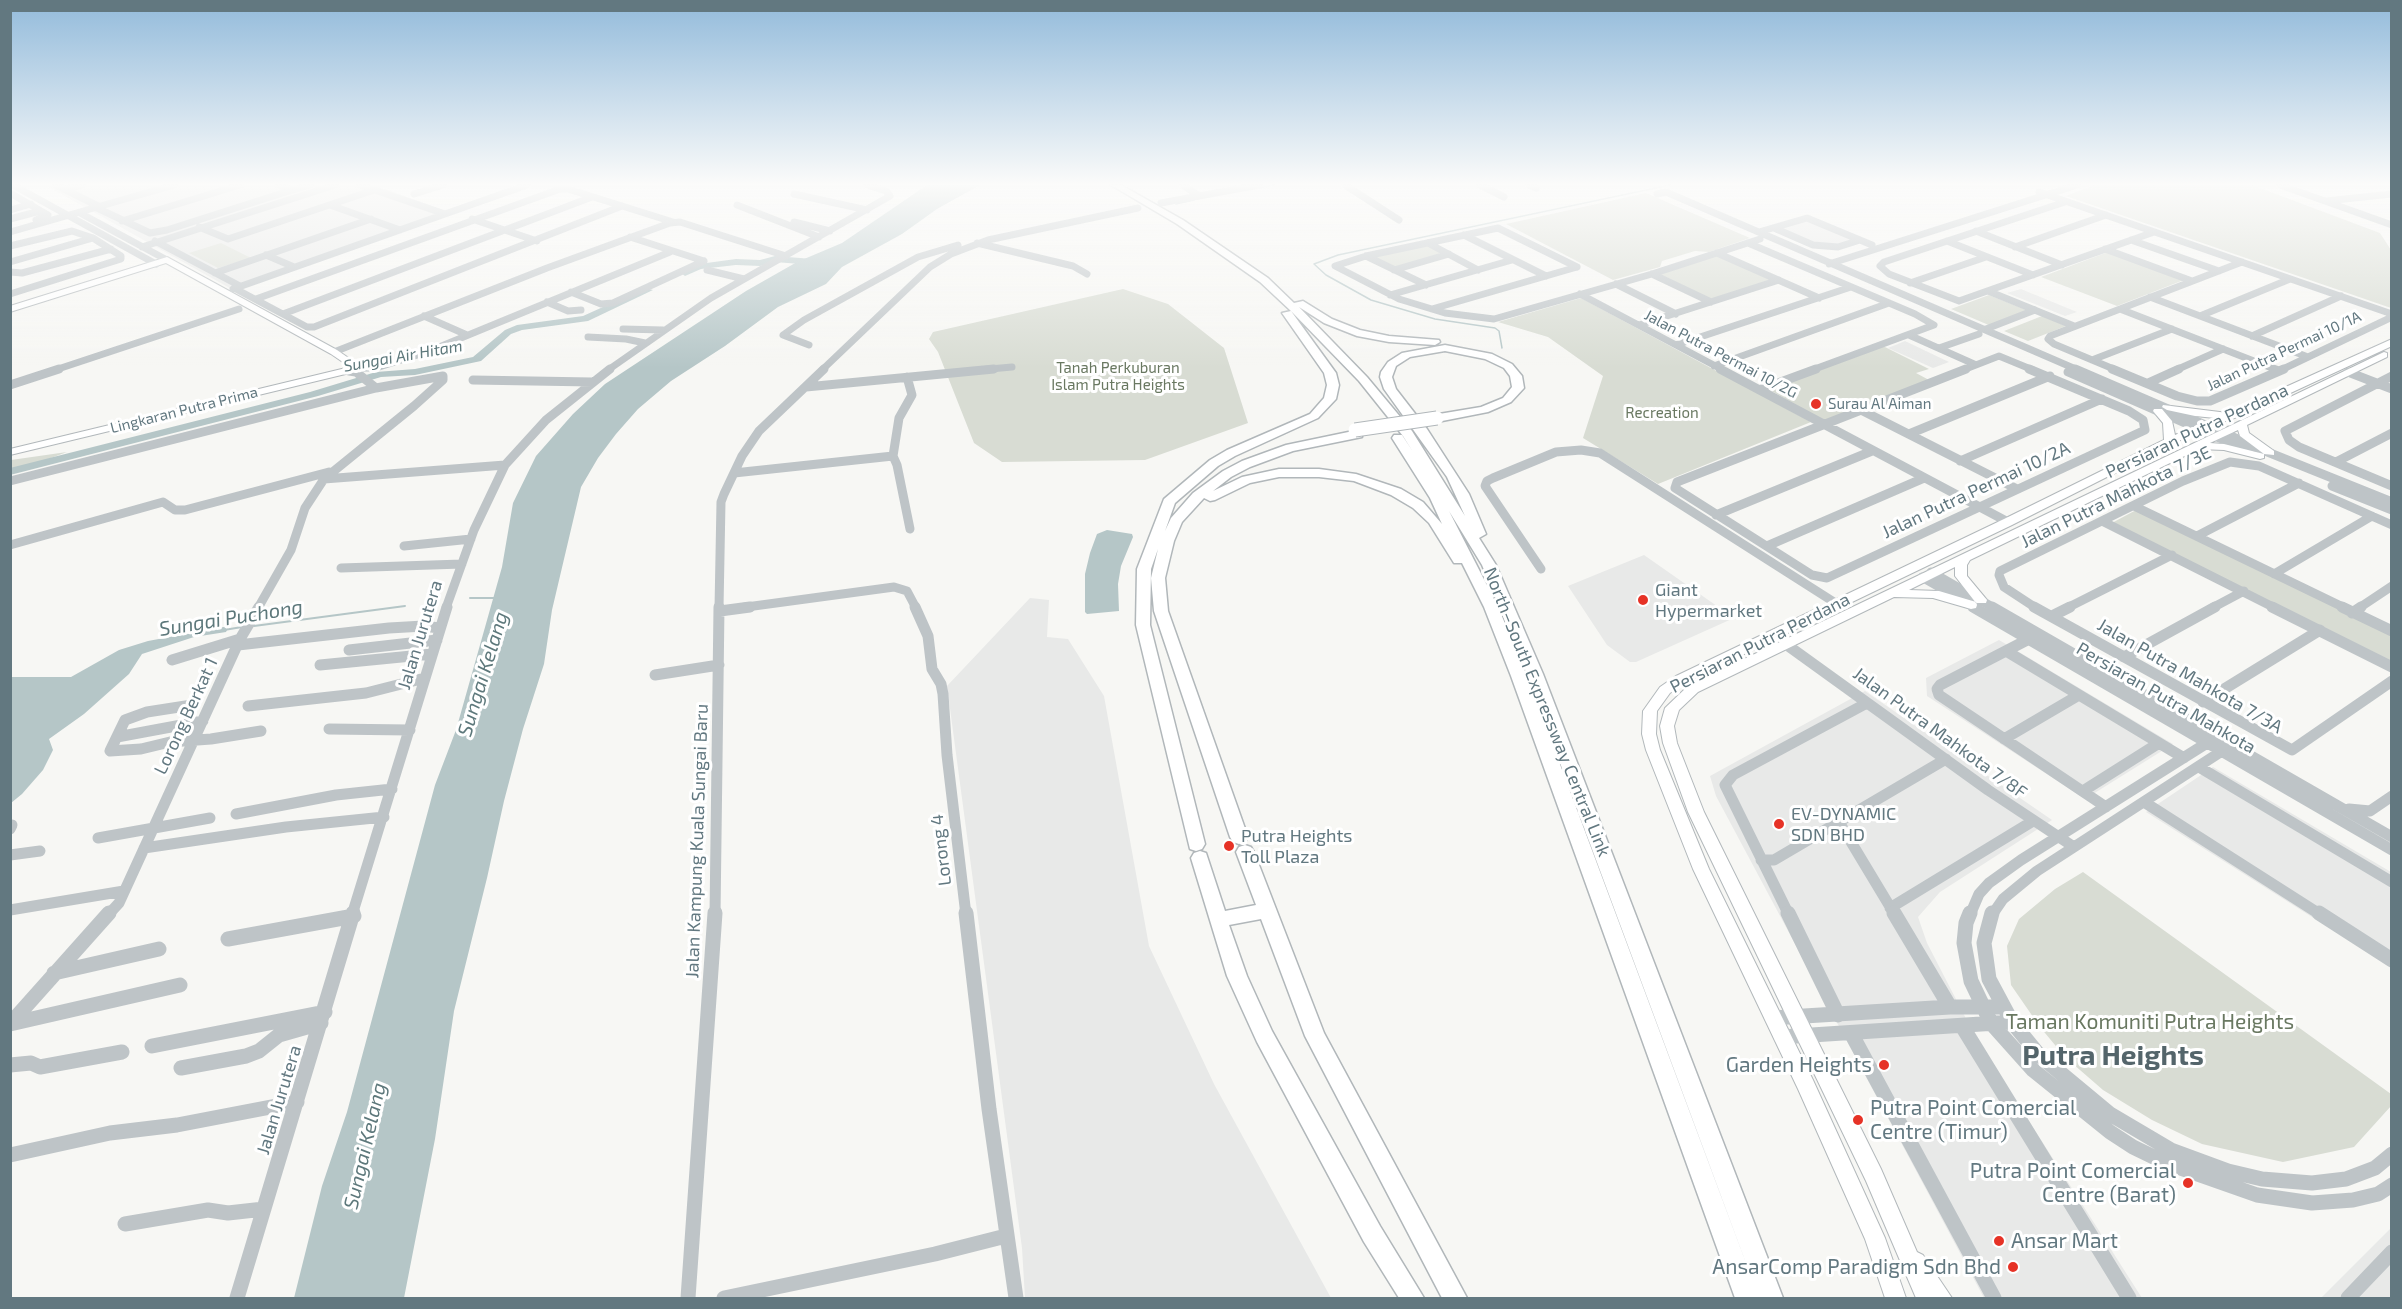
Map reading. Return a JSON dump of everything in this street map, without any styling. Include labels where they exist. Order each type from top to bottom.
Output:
[{"type":"highway","name":"North–South Expressway Central Link","points":[[1204,246],[1287,313],[1333,359],[1396,435],[1436,498],[1488,598],[1519,676],[1747,1299]]},
{"type":"highway","name":"North–South Expressway Central Link","points":[[1215,246],[1264,280],[1319,332],[1391,412],[1444,489],[1490,565],[1535,674],[1771,1299]]},
{"type":"highway","points":[[1163,519],[1203,482],[1239,460],[1285,443],[1438,420],[1481,416],[1509,406],[1526,391],[1527,383],[1524,375],[1507,359],[1483,350],[1456,344],[1389,339],[1349,330],[1328,321],[1264,280]]},
{"type":"highway","points":[[1287,313],[1330,373],[1333,385],[1330,399],[1314,416],[1231,453],[1214,463],[1169,502],[1144,569],[1143,625],[1198,851],[1237,976],[1264,1036],[1372,1234],[1412,1299]]},
{"type":"highway","points":[[1438,420],[1484,410],[1504,402],[1518,388],[1516,376],[1503,363],[1488,356],[1463,350],[1438,348],[1401,357],[1389,368],[1386,377],[1390,389],[1428,439],[1463,494],[1490,565]]},
{"type":"highway","points":[[1356,432],[1290,448],[1246,464],[1227,474],[1198,496],[1176,521],[1167,542],[1158,578],[1161,611],[1242,844],[1316,1036],[1455,1299]]},
{"type":"highway","points":[[1167,542],[1207,500],[1218,492],[1246,480],[1293,472],[1350,477],[1384,487],[1418,506],[1434,521],[1455,555],[1488,598]]},
{"type":"highway","points":[[1218,920],[1267,910]]},
{"type":"main road","points":[[142,270],[162,264],[239,309],[353,370]]},
{"type":"main road","points":[[10,311],[162,264],[233,289],[334,352],[353,370]]},
{"type":"main road","name":"Persiaran Putra Perdana","points":[[1895,1299],[1875,1238],[1692,848],[1653,750],[1649,734],[1649,719],[1654,704],[1672,684],[1837,604],[1967,555],[2198,446],[2220,434],[2240,418],[2391,342]]},
{"type":"main road","name":"Persiaran Putra Perdana","points":[[1926,1299],[1874,1176],[1696,812],[1670,744],[1667,726],[1672,708],[1693,689],[1786,645],[1886,587],[1937,554],[2008,522],[2202,426],[2240,418],[2391,351]]},
{"type":"main road","name":"Lingkaran Putra Prima","points":[[10,450],[353,370]]},
{"type":"main road","points":[[2162,409],[2240,418],[2244,434],[2265,454]]},
{"type":"main road","points":[[2162,409],[2168,423],[2170,441]]},
{"type":"main road","points":[[2198,446],[2224,447],[2265,454]]},
{"type":"main road","points":[[1924,573],[1937,554]]},
{"type":"main road","points":[[1967,555],[1961,565],[1961,576],[1976,602]]},
{"type":"main road","points":[[1886,587],[1976,602]]},
{"type":"main road","points":[[1905,1249],[1933,1284],[1941,1299]]},
{"type":"street","points":[[10,262],[65,246]]},
{"type":"street","points":[[10,294],[121,259],[121,256],[106,246]]},
{"type":"street","points":[[131,246],[162,264]]},
{"type":"street","points":[[140,246],[162,264]]},
{"type":"street","points":[[165,246],[214,273],[233,289],[256,298],[312,327],[524,246]]},
{"type":"street","points":[[214,273],[292,246]]},
{"type":"street","points":[[233,289],[354,246]]},
{"type":"street","points":[[256,298],[399,246]]},
{"type":"street","points":[[283,314],[462,246]]},
{"type":"street","points":[[334,352],[606,246]]},
{"type":"street","points":[[571,292],[601,304],[613,303],[704,261],[654,246]]},
{"type":"street","points":[[745,246],[780,259]]},
{"type":"street","name":"Jalan Jurutera","points":[[237,1299],[438,634],[471,539],[505,465],[546,420],[645,343],[744,279],[803,246]]},
{"type":"street","points":[[809,345],[783,335],[804,320],[918,257],[955,246]]},
{"type":"street","name":"Jalan Kampung Kuala Sungai Baru","points":[[785,405],[785,402],[930,267],[951,254],[975,246]]},
{"type":"street","points":[[990,246],[1074,266],[1086,274]]},
{"type":"street","points":[[1413,246],[1366,256],[1335,266],[1390,296],[1432,309],[1494,319],[1652,274],[1738,246]]},
{"type":"street","points":[[1434,246],[1478,270]]},
{"type":"street","points":[[1485,246],[1546,276]]},
{"type":"street","points":[[1432,309],[1577,267],[1535,246]]},
{"type":"street","points":[[1755,246],[1889,303],[1934,325],[1759,390]]},
{"type":"street","points":[[1782,246],[1814,262],[1832,263],[1884,246]]},
{"type":"street","points":[[1789,246],[2391,510]]},
{"type":"street","points":[[1823,263],[1839,255],[1868,246]]},
{"type":"street","points":[[1932,246],[1881,263],[1881,268],[1910,283],[1957,301],[2113,246]]},
{"type":"street","points":[[1959,246],[2033,275]]},
{"type":"street","points":[[2148,246],[2219,271]]},
{"type":"street","name":"Jalan Putra Permai 10/1A","points":[[2195,246],[2383,311],[2391,316]]},
{"type":"street","points":[[2015,247],[2062,265]]},
{"type":"street","points":[[10,272],[22,273],[111,249]]},
{"type":"street","points":[[2105,249],[2192,281]]},
{"type":"street","points":[[353,370],[376,368],[427,352],[670,252]]},
{"type":"street","points":[[1804,252],[1839,255]]},
{"type":"street","points":[[1716,253],[1820,298]]},
{"type":"street","points":[[1394,270],[1449,254]]},
{"type":"street","points":[[266,255],[294,267]]},
{"type":"street","points":[[1366,256],[1426,285]]},
{"type":"street","points":[[1910,283],[1986,257]]},
{"type":"street","points":[[1848,258],[1846,269],[1856,274]]},
{"type":"street","points":[[1390,296],[1512,260]]},
{"type":"street","points":[[1988,291],[2074,326],[2242,262]]},
{"type":"street","points":[[1832,263],[1985,332],[2011,348],[2162,409]]},
{"type":"street","points":[[707,270],[744,279]]},
{"type":"street","points":[[1652,274],[1711,302]]},
{"type":"street","points":[[2200,316],[2290,279]]},
{"type":"street","points":[[1639,325],[1779,280]]},
{"type":"street","points":[[1616,284],[1676,314]]},
{"type":"street","points":[[1677,345],[1851,287]]},
{"type":"street","name":"Jalan Putra Permai 10/2G","points":[[1580,294],[2008,522]]},
{"type":"street","points":[[2252,336],[2341,296]]},
{"type":"street","points":[[2150,297],[2308,357]]},
{"type":"street","points":[[547,302],[568,311],[581,310]]},
{"type":"street","points":[[1714,366],[1889,303]]},
{"type":"street","points":[[10,384],[239,309]]},
{"type":"street","points":[[2120,309],[2279,371]]},
{"type":"street","points":[[1939,348],[1985,332],[2034,310]]},
{"type":"street","points":[[424,316],[467,335]]},
{"type":"street","name":"Jalan Putra Permai 10/1A","points":[[2074,326],[2048,339],[2054,344],[2186,399],[2210,401],[2279,371],[2391,316]]},
{"type":"street","points":[[623,329],[663,330]]},
{"type":"street","points":[[2089,359],[2172,329]]},
{"type":"street","points":[[1909,335],[1974,364]]},
{"type":"street","points":[[588,337],[626,339],[645,343]]},
{"type":"street","points":[[2148,383],[2223,349]]},
{"type":"street","name":"Jalan Putra Permai 10/2A","points":[[1822,424],[1677,482],[1675,488],[1812,574],[1827,578],[2145,429],[2146,424],[2137,416],[2008,358],[1993,357],[1974,364]]},
{"type":"street","points":[[1822,424],[1974,364]]},
{"type":"street","points":[[806,387],[1012,367]]},
{"type":"street","points":[[353,370],[374,386]]},
{"type":"street","points":[[2348,372],[2391,389]]},
{"type":"street","name":"Jalan Kampung Kuala Sungai Baru","points":[[688,1299],[716,904],[722,502],[742,456],[759,431],[806,387],[816,374]]},
{"type":"street","name":"Lorong Berkat 1","points":[[10,1024],[119,903],[243,634],[291,550],[305,508],[324,479],[414,406],[443,380],[443,376],[374,386]]},
{"type":"street","points":[[1909,434],[2050,376]]},
{"type":"street","points":[[2391,376],[2285,431],[2289,440],[2391,486]]},
{"type":"street","points":[[907,377],[912,395],[899,418],[893,456],[897,465],[910,529]]},
{"type":"street","points":[[473,380],[592,382]]},
{"type":"street","points":[[10,481],[374,386]]},
{"type":"street","points":[[1960,461],[2102,399]]},
{"type":"street","points":[[1861,410],[2017,489]]},
{"type":"street","points":[[2336,462],[2391,433]]},
{"type":"street","points":[[1541,569],[1485,486],[1492,478],[1556,452],[1581,450],[1600,453],[1837,604]]},
{"type":"street","points":[[1716,514],[1872,451]]},
{"type":"street","points":[[2265,454],[2391,502]]},
{"type":"street","points":[[734,473],[893,456]]},
{"type":"street","name":"Jalan Putra Mahkota 7/3E","points":[[2002,583],[2000,571],[2104,522],[2183,481],[2230,462],[2259,466],[2391,525]]},
{"type":"street","points":[[324,479],[505,465]]},
{"type":"street","points":[[10,545],[163,502],[175,510],[185,510],[332,472]]},
{"type":"street","points":[[1767,546],[1924,478]]},
{"type":"street","points":[[2197,536],[2299,483]]},
{"type":"street","points":[[2134,506],[2391,632]]},
{"type":"street","points":[[2274,574],[2372,516]]},
{"type":"street","points":[[2104,522],[2391,667]]},
{"type":"street","points":[[404,546],[471,539]]},
{"type":"street","points":[[2052,616],[2172,555]]},
{"type":"street","points":[[341,568],[462,564]]},
{"type":"street","name":"Persiaran Putra Mahkota","points":[[1924,573],[2166,713]]},
{"type":"street","name":"Jalan Putra Mahkota 7/3A","points":[[2002,583],[2016,597],[2276,744],[2292,750],[2391,681]]},
{"type":"street","points":[[2352,612],[2391,586]]},
{"type":"street","name":"Lorong 4","points":[[720,611],[894,587],[903,588],[911,597],[928,636],[932,669],[941,684],[943,694],[947,755],[1006,1236],[1016,1299]]},
{"type":"street","points":[[2124,657],[2244,591]]},
{"type":"street","name":"Persiaran Putra Mahkota","points":[[1976,602],[2029,639],[2282,773],[2388,834]]},
{"type":"street","points":[[172,660],[243,634],[424,626],[438,634]]},
{"type":"street","points":[[2203,702],[2320,630]]},
{"type":"street","points":[[349,650],[438,634]]},
{"type":"street","points":[[2029,639],[1940,685],[1937,689],[1944,699],[2106,807]]},
{"type":"street","name":"Jalan Putra Mahkota 7/8F","points":[[1786,645],[2033,822],[2074,847]]},
{"type":"street","points":[[2006,651],[2159,743],[2188,755]]},
{"type":"street","points":[[320,665],[432,654]]},
{"type":"street","points":[[655,675],[719,665]]},
{"type":"street","points":[[248,706],[366,693],[425,678]]},
{"type":"street","points":[[2004,739],[2079,695]]},
{"type":"street","points":[[1838,1015],[1725,785],[1733,775],[1867,703]]},
{"type":"street","points":[[192,705],[125,720],[110,751],[141,749],[170,742],[261,731]]},
{"type":"street","points":[[2166,713],[2216,746],[2282,773]]},
{"type":"street","points":[[2166,713],[2194,744],[2188,755]]},
{"type":"street","points":[[117,737],[203,721]]},
{"type":"street","points":[[329,729],[410,730]]},
{"type":"street","points":[[2083,791],[2159,743]]},
{"type":"street","points":[[2216,746],[2188,755],[1989,883],[1979,894],[1966,923],[1964,943],[1971,981],[1991,1023],[2033,1070],[2079,1108],[2133,1147],[2188,1172],[2257,1196],[2312,1203],[2353,1200],[2378,1194],[2391,1185]]},
{"type":"street","points":[[2203,764],[2216,746]]},
{"type":"street","name":"Persiaran Putra Mahkota","points":[[2216,746],[2391,850]]},
{"type":"street","points":[[1761,860],[1774,860],[1946,759]]},
{"type":"street","points":[[2262,774],[2222,760],[2203,764],[2018,885],[2002,899],[1992,914],[1984,943],[1989,979],[2012,1022],[2023,1038],[2046,1062],[2110,1114],[2171,1150],[2209,1164],[2262,1179],[2312,1183],[2346,1179],[2375,1168],[2391,1154]]},
{"type":"street","points":[[2203,764],[2391,882]]},
{"type":"street","points":[[236,814],[336,795],[392,789]]},
{"type":"street","points":[[2340,807],[2370,811],[2391,796]]},
{"type":"street","points":[[2144,802],[2391,960]]},
{"type":"street","points":[[2370,811],[2372,820],[2388,834]]},
{"type":"street","points":[[144,848],[276,828],[384,817]]},
{"type":"street","points":[[98,838],[210,818]]},
{"type":"street","points":[[1839,822],[1950,1007]]},
{"type":"street","points":[[1890,908],[2033,822]]},
{"type":"street","points":[[10,855],[40,851]]},
{"type":"street","points":[[10,910],[124,891]]},
{"type":"street","points":[[228,939],[354,916]]},
{"type":"street","points":[[54,973],[159,949]]},
{"type":"street","points":[[10,1024],[180,986]]},
{"type":"street","points":[[1772,1018],[1950,1007],[2004,1007]]},
{"type":"street","points":[[152,1046],[323,1017]]},
{"type":"street","points":[[182,1068],[246,1056],[259,1051],[279,1035],[323,1017]]},
{"type":"street","points":[[1781,1037],[2012,1022]]},
{"type":"street","points":[[1962,1026],[2129,1299]]},
{"type":"street","points":[[1851,1033],[1994,1299]]},
{"type":"street","points":[[10,1065],[31,1063],[40,1067],[122,1052]]},
{"type":"street","points":[[10,1155],[110,1133],[177,1125],[297,1102]]},
{"type":"street","points":[[125,1224],[208,1210],[228,1213],[264,1209]]},
{"type":"street","points":[[724,1299],[935,1254],[1006,1236]]},
{"type":"street","points":[[2348,1299],[2391,1252]]},
{"type":"shaded area","points":[[154,246],[360,246],[235,291]]},
{"type":"shaded area","points":[[2021,289],[2077,312],[2065,316],[2007,293]]},
{"type":"shaded area","points":[[1905,341],[1949,362],[1933,368],[1888,348]]},
{"type":"shaded area","name":"Giant Hypermarket","points":[[1644,555],[1734,618],[1636,662],[1630,662],[1607,645],[1568,586]]},
{"type":"shaded area","points":[[1030,598],[1049,600],[1047,637],[1068,639],[1104,696],[1149,946],[1214,1084],[1331,1298],[1025,1298],[1022,1248],[947,686]]},
{"type":"shaded area","points":[[1999,640],[2173,744],[2085,799],[1927,696],[1926,678]]},
{"type":"shaded area","points":[[1865,691],[2052,820],[1940,892],[1918,917],[1927,943],[1976,1038],[2142,1298],[1984,1298],[1716,796],[1710,776]]},
{"type":"shaded area","points":[[2213,767],[2391,872],[2391,967],[2146,812]]},
{"type":"shaded area","points":[[2391,1228],[2391,1298],[2321,1298]]},
{"type":"green space","points":[[211,246],[227,246],[251,258],[218,268],[189,253]]},
{"type":"green space","points":[[1417,246],[1430,246],[1444,254],[1397,268],[1372,256]]},
{"type":"green space","points":[[1548,246],[1726,246],[1709,252],[1695,251],[1662,261],[1660,267],[1613,280]]},
{"type":"green space","points":[[2211,246],[2388,246],[2391,250],[2391,308]]},
{"type":"green space","points":[[2108,252],[2184,280],[2117,306],[2041,277]]},
{"type":"green space","points":[[1717,255],[1773,280],[1712,300],[1657,273]]},
{"type":"green space","name":"Tanah Perkuburan Islam Putra Heights","points":[[1123,289],[1168,304],[1224,348],[1248,423],[1145,460],[1002,462],[974,443],[938,352],[929,339],[933,332]]},
{"type":"green space","points":[[1989,295],[2029,311],[1991,326],[1951,309]]},
{"type":"green space","name":"Recreation","points":[[1581,298],[1811,422],[1658,484],[1583,438],[1603,376],[1548,337],[1498,322]]},
{"type":"green space","points":[[2042,316],[2066,326],[2028,341],[2004,331]]},
{"type":"green space","points":[[1883,346],[1929,369],[1916,373],[1929,380],[1824,421],[1768,389]]},
{"type":"green space","points":[[67,452],[11,473],[11,460]]},
{"type":"green space","points":[[2138,509],[2391,633],[2391,665],[2110,524]]},
{"type":"green space","name":"Taman Komuniti Putra Heights","points":[[2083,872],[2391,1094],[2391,1106],[2354,1147],[2283,1162],[2202,1144],[2152,1120],[2103,1090],[2065,1057],[2040,1027],[2011,985],[2007,946],[2019,919],[2055,889]]},
{"type":"water","name":"Sungai Kelang","points":[[835,246],[880,246],[842,267],[826,284],[778,307],[725,346],[671,381],[638,409],[616,434],[581,487],[552,610],[544,664],[523,729],[504,801],[454,1011],[435,1139],[404,1298],[294,1298],[322,1186],[347,1112],[435,785],[456,730],[502,567],[513,503],[536,456],[573,414],[605,384],[746,291],[797,262]]},
{"type":"water","points":[[1107,530],[1132,534],[1133,537],[1121,566],[1118,584],[1119,611],[1087,614],[1085,612],[1085,574],[1090,553],[1097,534]]},
{"type":"water","points":[[229,626],[226,632],[194,637],[142,654],[129,674],[84,714],[49,739],[53,750],[43,770],[11,803],[11,677],[71,677],[119,650],[148,641]]},
{"type":"waterway","points":[[1380,246],[1338,255],[1314,264],[1326,275],[1371,300],[1435,319],[1495,328],[1499,331],[1502,348]]},
{"type":"waterway","name":"Sungai Air Hitam","points":[[685,273],[699,267],[736,262],[760,263],[775,259],[813,262]]},
{"type":"waterway","name":"Sungai Air Hitam","points":[[10,472],[314,394],[380,374],[415,372],[463,363],[477,359],[508,332],[520,327],[585,319],[648,290]]},
{"type":"waterway","name":"Sungai Puchong","points":[[470,598],[495,598]]},
{"type":"waterway","name":"Sungai Puchong","points":[[254,626],[405,606]]},
{"type":"waterway","name":"Sungai Puchong","points":[[224,630],[242,627]]},
{"type":"place","name":"Surau Al Aiman","points":[[1816,404]]},
{"type":"place","name":"Giant Hypermarket","points":[[1643,600]]},
{"type":"place","name":"EV-DYNAMIC SDN BHD","points":[[1779,824]]},
{"type":"place","name":"Putra Heights Toll Plaza","points":[[1229,846]]},
{"type":"place","name":"Garden Heights","points":[[1884,1065]]},
{"type":"place","name":"Putra Point Comercial Centre (Timur)","points":[[1858,1120]]},
{"type":"place","name":"Putra Point Comercial Centre (Barat)","points":[[2188,1183]]},
{"type":"place","name":"Ansar Mart","points":[[1999,1241]]},
{"type":"place","name":"AnsarComp Paradigm Sdn Bhd","points":[[2013,1267]]},
{"type":"district","name":"Putra Heights","points":[[2113,1056]]}]
